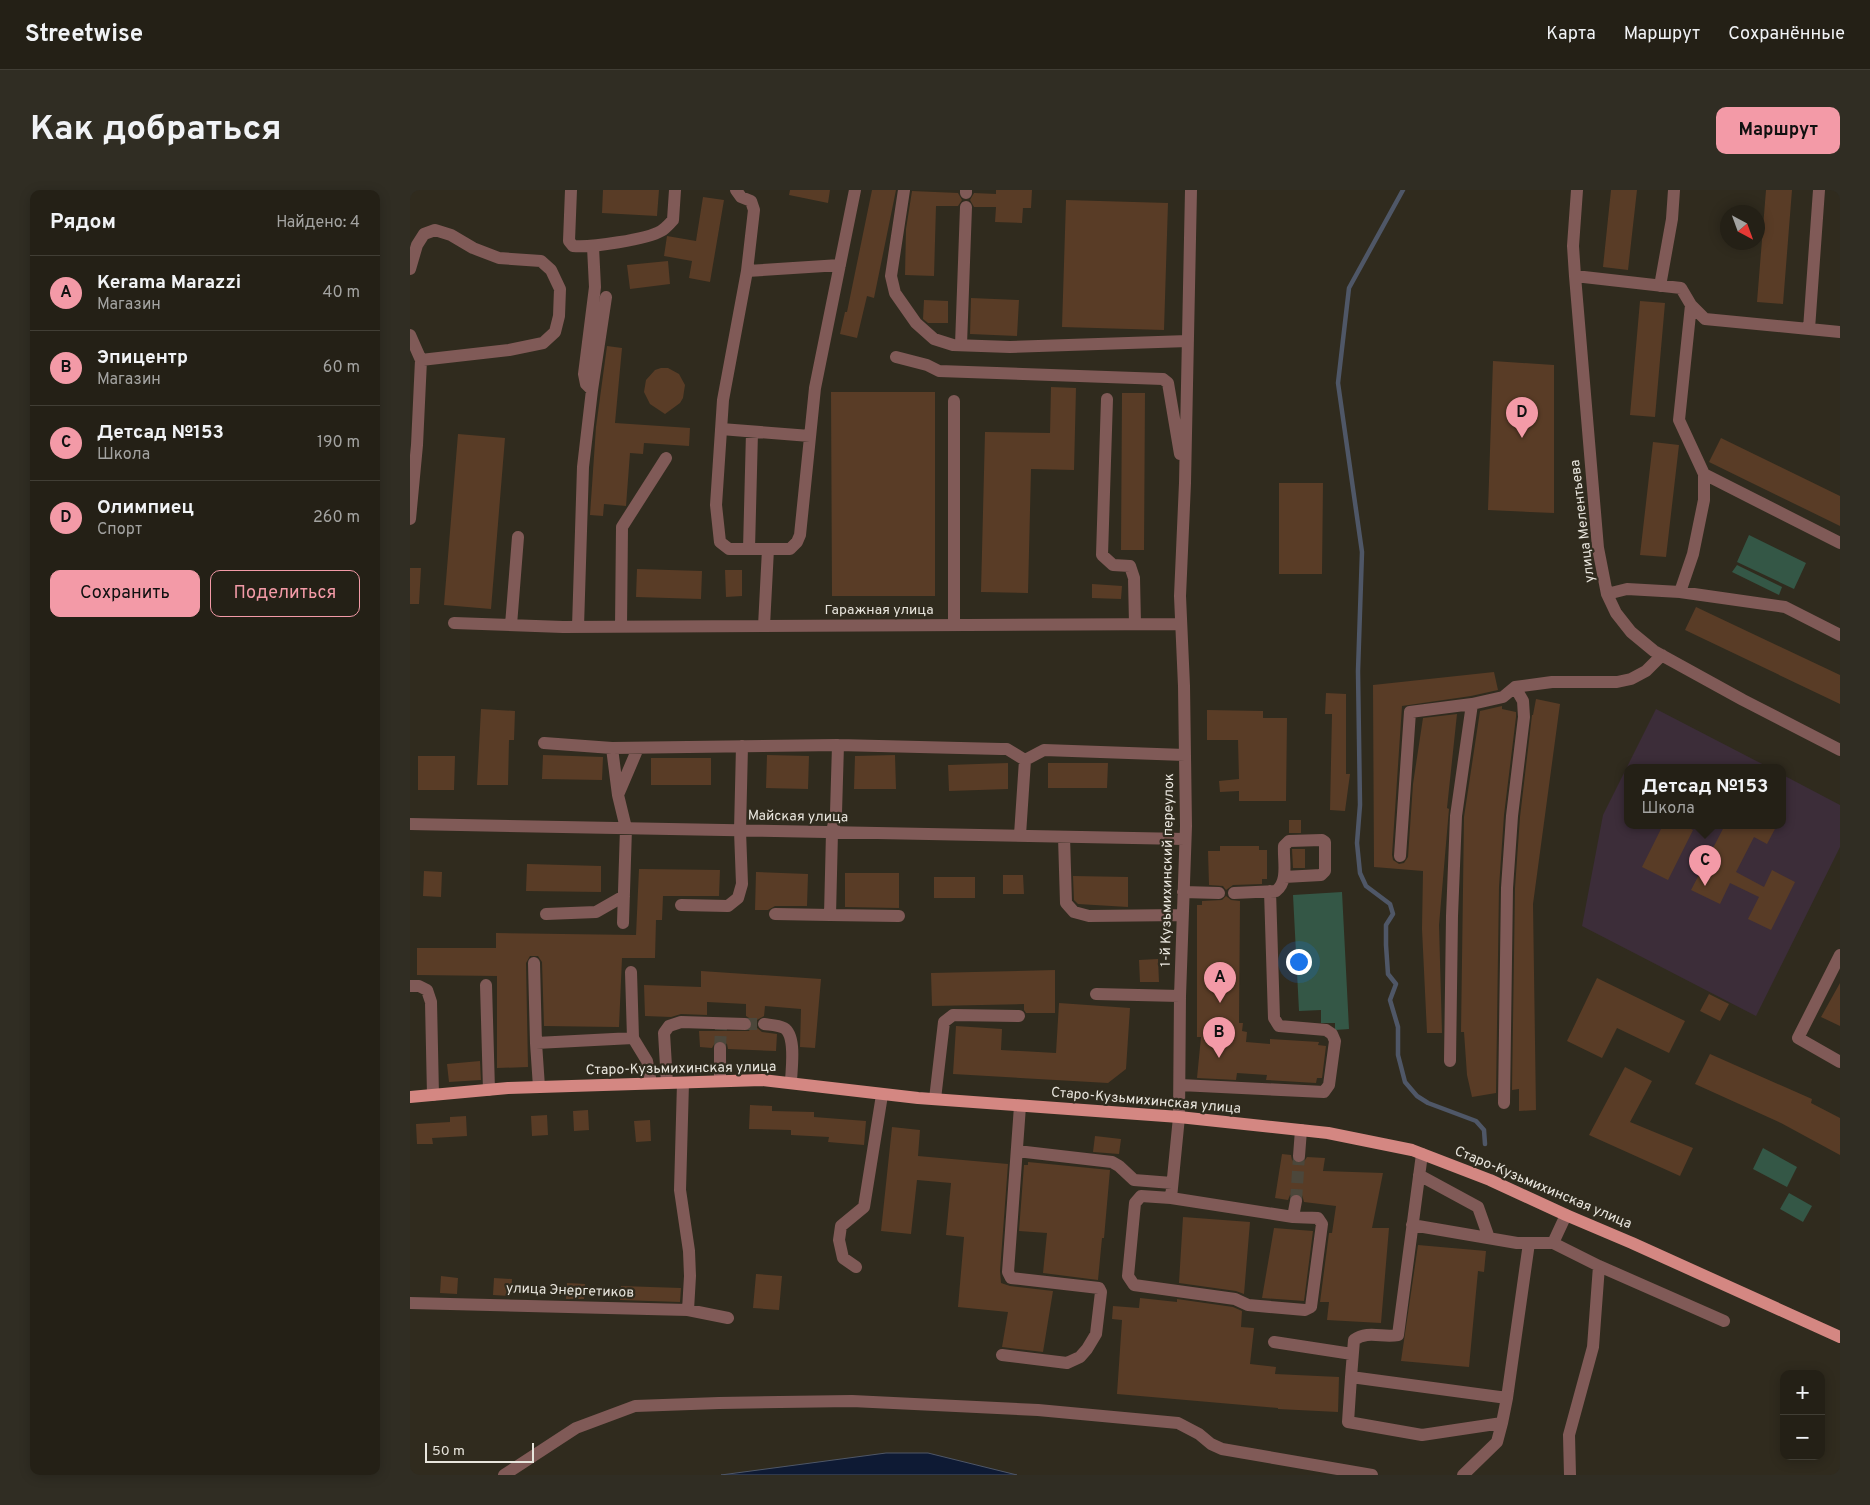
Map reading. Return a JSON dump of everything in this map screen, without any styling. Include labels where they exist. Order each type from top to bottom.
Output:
[{"type":"main road","name":"Старо-Кузьмихинская улица","points":[[410,1097],[539,1087],[762,1080],[882,1095],[1180,1117],[1328,1133],[1412,1150],[1490,1180],[1840,1337]]},
{"type":"street","points":[[571,190],[569,241],[574,246],[593,247],[652,235],[662,231],[673,220],[675,190]]},
{"type":"street","points":[[736,190],[741,197],[751,200],[754,210],[747,271],[723,400],[716,505],[720,542],[729,548],[749,549],[790,549],[798,542],[815,388],[855,190]]},
{"type":"street","points":[[904,190],[891,276],[895,293],[916,323],[934,339],[961,345],[1010,347],[1188,341]]},
{"type":"street","points":[[1185,484],[1191,190]]},
{"type":"street","name":"улица Мелентьева","points":[[1577,190],[1573,246],[1575,276],[1598,542],[1601,570],[1607,594],[1619,618],[1630,632],[1662,655],[1743,700],[1840,750]]},
{"type":"street","points":[[1660,286],[1672,219],[1674,190]]},
{"type":"street","points":[[1809,329],[1820,190]]},
{"type":"street","points":[[961,345],[966,207]]},
{"type":"street","points":[[410,269],[417,245],[424,234],[436,230],[451,235],[473,248],[499,258],[541,261],[551,270],[560,289],[559,316],[555,332],[543,343],[509,350],[421,360]]},
{"type":"street","points":[[592,390],[586,384],[584,374],[595,287],[593,247]]},
{"type":"street","points":[[747,271],[840,266]]},
{"type":"street","points":[[1575,276],[1681,288],[1691,305],[1705,319],[1840,332]]},
{"type":"street","points":[[578,627],[583,467],[606,297]]},
{"type":"street","points":[[1680,592],[1693,554],[1704,500],[1704,474],[1679,420],[1691,305]]},
{"type":"street","points":[[410,335],[421,360],[417,445],[410,519]]},
{"type":"street","points":[[896,357],[928,365],[939,371],[1163,378],[1168,383],[1185,484]]},
{"type":"street","points":[[1107,399],[1102,555],[1113,565],[1130,566],[1134,578],[1135,624]]},
{"type":"street","points":[[954,401],[954,625]]},
{"type":"street","points":[[721,429],[810,436]]},
{"type":"street","points":[[749,549],[752,432]]},
{"type":"street","points":[[621,627],[622,527],[666,458]]},
{"type":"street","points":[[1704,474],[1840,543]]},
{"type":"street","name":"1-й Кузьмихинский переулок","points":[[1171,1198],[1180,1117],[1180,996],[1185,839],[1185,755],[1180,596],[1185,484]]},
{"type":"street","points":[[510,625],[518,538]]},
{"type":"street","points":[[764,626],[768,549]]},
{"type":"street","points":[[1607,594],[1627,589],[1680,592],[1785,607],[1840,635]]},
{"type":"street","name":"Гаражная улица","points":[[454,623],[578,627],[1180,624]]},
{"type":"street","points":[[1400,856],[1410,712],[1472,704],[1503,697],[1515,687],[1552,682],[1607,682],[1631,679],[1646,671],[1662,655]]},
{"type":"street","points":[[1504,1103],[1507,888],[1512,816],[1524,717],[1523,701],[1515,687]]},
{"type":"street","points":[[1450,1061],[1452,916],[1456,816],[1472,704]]},
{"type":"street","points":[[544,743],[612,748],[838,745],[1007,749],[1025,760]]},
{"type":"street","points":[[830,915],[832,832],[836,813],[838,745]]},
{"type":"street","points":[[681,906],[728,906],[738,898],[742,884],[740,831],[742,746]]},
{"type":"street","points":[[612,748],[618,796],[626,828],[623,922]]},
{"type":"street","points":[[618,796],[638,748]]},
{"type":"street","points":[[1025,760],[1044,750],[1185,755]]},
{"type":"street","points":[[1020,835],[1025,760]]},
{"type":"street","name":"Майская улица","points":[[410,824],[1185,839]]},
{"type":"street","points":[[1064,837],[1066,903],[1074,912],[1089,916],[1182,915]]},
{"type":"street","points":[[1234,893],[1276,891],[1281,887],[1284,877]]},
{"type":"street","points":[[1180,1085],[1324,1092],[1329,1085],[1334,1041],[1332,1034],[1326,1030],[1279,1026],[1274,1018],[1270,891]]},
{"type":"street","points":[[1183,892],[1219,893]]},
{"type":"street","points":[[546,914],[596,912],[624,896]]},
{"type":"street","points":[[775,914],[898,916]]},
{"type":"street","points":[[1840,955],[1798,1038],[1840,1062]]},
{"type":"street","points":[[534,963],[539,1087]]},
{"type":"street","points":[[631,972],[633,1038],[647,1061],[652,1082]]},
{"type":"street","points":[[486,985],[489,1090]]},
{"type":"street","points":[[410,986],[419,986],[428,990],[431,1002],[433,1095]]},
{"type":"street","points":[[1096,994],[1180,996]]},
{"type":"street","points":[[935,1099],[944,1022],[954,1015],[1019,1016]]},
{"type":"street","points":[[667,1083],[664,1033],[669,1026],[681,1022],[720,1025],[745,1024]]},
{"type":"street","points":[[764,1024],[784,1028],[790,1034],[792,1042],[791,1084]]},
{"type":"street","points":[[536,1043],[633,1038]]},
{"type":"street","points":[[720,1048],[720,1081]]},
{"type":"street","points":[[683,1083],[680,1190],[689,1251],[688,1310]]},
{"type":"street","points":[[856,1267],[843,1258],[839,1240],[841,1226],[864,1207],[882,1095]]},
{"type":"street","points":[[1002,1356],[1067,1363],[1080,1357],[1087,1350],[1096,1334],[1101,1292],[1099,1288],[1011,1278],[1008,1272],[1020,1106]]},
{"type":"street","points":[[1299,1156],[1301,1130]]},
{"type":"street","points":[[1017,1151],[1112,1162],[1134,1180],[1172,1183]]},
{"type":"street","points":[[1422,1154],[1398,1335],[1361,1335],[1354,1340],[1348,1422],[1422,1435],[1502,1422]]},
{"type":"street","points":[[1419,1175],[1478,1207],[1489,1238]]},
{"type":"street","points":[[1141,1196],[1171,1198],[1294,1217],[1318,1218],[1322,1224],[1311,1307],[1305,1310],[1248,1305],[1235,1299],[1134,1286],[1128,1276],[1135,1203],[1141,1196]]},
{"type":"street","points":[[1294,1217],[1296,1201]]},
{"type":"street","points":[[1553,1242],[1566,1215]]},
{"type":"street","points":[[1412,1225],[1517,1243],[1553,1242],[1599,1266],[1724,1321]]},
{"type":"street","points":[[1463,1475],[1497,1442],[1507,1398],[1529,1243]]},
{"type":"street","points":[[1570,1475],[1569,1435],[1593,1347],[1599,1266]]},
{"type":"street","name":"улица Энергетиков","points":[[410,1303],[688,1310],[728,1318]]},
{"type":"street","points":[[1274,1342],[1352,1354]]},
{"type":"street","points":[[1351,1377],[1507,1398]]},
{"type":"street","points":[[504,1475],[576,1428],[635,1406],[852,1401],[1038,1410],[1178,1423],[1222,1449],[1372,1475]]},
{"type":"shaded area","points":[[1656,709],[1762,764],[1628,764]]},
{"type":"shaded area","points":[[1624,773],[1624,829],[1786,829],[1786,777],[1840,805],[1840,847],[1756,1016],[1582,926],[1603,815]]},
{"type":"green space","points":[[1749,535],[1806,563],[1794,589],[1737,562]]},
{"type":"green space","points":[[1737,565],[1782,587],[1779,595],[1732,572]]},
{"type":"green space","points":[[1342,892],[1349,1029],[1335,1030],[1335,1023],[1321,1023],[1321,1010],[1299,1011],[1293,895]]},
{"type":"green space","points":[[1763,1148],[1797,1167],[1787,1187],[1753,1169]]},
{"type":"green space","points":[[1789,1193],[1812,1206],[1803,1222],[1780,1209]]},
{"type":"water","points":[[886,1453],[928,1453],[1017,1475],[721,1475]]},
{"type":"building","points":[[603,190],[659,190],[657,216],[602,213]]},
{"type":"building","points":[[790,190],[830,190],[828,203],[789,195]]},
{"type":"building","points":[[872,190],[896,190],[874,298],[867,296],[857,338],[840,334],[845,312],[847,312]]},
{"type":"building","points":[[996,190],[1032,190],[1031,208],[1023,208],[1022,223],[995,222],[996,207],[974,207],[970,200],[974,193],[996,194]]},
{"type":"building","points":[[1611,190],[1637,190],[1628,270],[1603,267]]},
{"type":"building","points":[[1766,190],[1792,190],[1783,304],[1757,302],[1761,250],[1765,250]]},
{"type":"building","points":[[912,191],[958,193],[962,200],[958,206],[936,206],[934,276],[905,275],[906,229]]},
{"type":"building","points":[[703,197],[724,200],[710,282],[689,278],[692,261],[664,256],[667,236],[696,241]]},
{"type":"building","points":[[1066,200],[1168,203],[1164,330],[1062,327]]},
{"type":"building","points":[[668,261],[670,284],[630,289],[627,265]]},
{"type":"building","points":[[971,298],[1019,300],[1017,336],[970,334]]},
{"type":"building","points":[[924,300],[948,301],[948,323],[928,323],[923,319]]},
{"type":"building","points":[[1640,301],[1665,303],[1655,417],[1630,415]]},
{"type":"building","points":[[607,346],[622,348],[615,423],[690,428],[689,446],[644,443],[643,454],[630,453],[626,506],[604,504],[603,516],[590,515],[596,427]]},
{"type":"building","points":[[1493,361],[1554,365],[1554,513],[1488,510]]},
{"type":"building","points":[[668,368],[679,374],[685,385],[683,398],[680,403],[665,414],[650,404],[644,392],[646,380],[655,370]]},
{"type":"building","points":[[1051,387],[1076,388],[1074,470],[1031,469],[1028,593],[981,592],[985,432],[1050,433]]},
{"type":"building","points":[[831,392],[935,392],[935,596],[832,596]]},
{"type":"building","points":[[1122,393],[1145,393],[1144,550],[1121,550]]},
{"type":"building","points":[[458,434],[505,438],[491,609],[444,605]]},
{"type":"building","points":[[1721,438],[1840,496],[1840,526],[1709,462]]},
{"type":"building","points":[[1653,442],[1679,445],[1666,557],[1640,555]]},
{"type":"building","points":[[1279,483],[1323,483],[1322,574],[1279,574]]},
{"type":"building","points":[[410,568],[421,568],[419,604],[410,604]]},
{"type":"building","points":[[637,569],[702,571],[701,599],[636,597]]},
{"type":"building","points":[[725,570],[742,570],[742,596],[726,597]]},
{"type":"building","points":[[1092,584],[1122,586],[1121,599],[1092,598]]},
{"type":"building","points":[[1696,607],[1840,675],[1840,704],[1685,630]]},
{"type":"building","points":[[1494,672],[1498,690],[1402,706],[1392,855],[1393,860],[1399,864],[1404,863],[1408,857],[1413,784],[1423,718],[1457,714],[1447,808],[1449,809],[1439,925],[1442,1033],[1427,1033],[1422,929],[1423,871],[1374,867],[1373,685]]},
{"type":"building","points":[[1326,693],[1346,694],[1346,774],[1350,774],[1345,811],[1330,810],[1332,714],[1325,714]]},
{"type":"building","points":[[1536,699],[1560,704],[1533,904],[1536,1110],[1519,1111],[1519,1089],[1512,1090],[1515,888],[1520,817],[1532,715]]},
{"type":"building","points":[[1502,706],[1502,709],[1516,712],[1516,717],[1504,815],[1499,887],[1496,1093],[1472,1097],[1467,1075],[1464,1032],[1461,1032],[1464,817],[1480,711]]},
{"type":"building","points":[[481,709],[515,711],[514,740],[509,740],[508,785],[477,785]]},
{"type":"building","points":[[1207,710],[1263,711],[1263,718],[1287,718],[1286,801],[1239,801],[1239,791],[1220,792],[1219,781],[1239,779],[1238,740],[1207,740]]},
{"type":"building","points":[[543,755],[603,757],[602,780],[542,779]]},
{"type":"building","points":[[767,755],[809,756],[808,789],[766,788]]},
{"type":"building","points":[[895,755],[896,789],[854,789],[855,756]]},
{"type":"building","points":[[418,756],[455,756],[454,790],[418,790]]},
{"type":"building","points":[[651,758],[711,758],[711,785],[651,785]]},
{"type":"building","points":[[1008,763],[1008,789],[949,791],[948,765]]},
{"type":"building","points":[[1048,763],[1108,763],[1107,788],[1048,788]]},
{"type":"building","points":[[1289,820],[1301,820],[1301,833],[1289,833]]},
{"type":"building","points":[[1661,829],[1693,830],[1668,880],[1642,867]]},
{"type":"building","points":[[1723,829],[1775,829],[1767,844],[1754,837],[1736,872],[1764,887],[1772,870],[1795,882],[1771,930],[1748,919],[1759,897],[1730,883],[1720,904],[1691,890]]},
{"type":"building","points":[[1220,846],[1259,846],[1259,850],[1267,850],[1267,879],[1262,879],[1262,884],[1233,885],[1226,890],[1223,886],[1209,885],[1208,851],[1220,851]]},
{"type":"building","points":[[1292,849],[1305,849],[1305,868],[1293,868]]},
{"type":"building","points":[[527,864],[601,866],[601,892],[526,891]]},
{"type":"building","points":[[639,869],[720,870],[719,896],[663,896],[662,920],[656,920],[655,958],[622,958],[619,1027],[544,1026],[542,962],[538,956],[530,956],[526,963],[528,1067],[497,1068],[497,976],[417,975],[417,948],[496,948],[496,933],[636,935]]},
{"type":"building","points":[[424,871],[442,872],[441,897],[423,896]]},
{"type":"building","points":[[756,872],[808,874],[807,906],[775,906],[768,910],[755,910]]},
{"type":"building","points":[[845,873],[899,873],[899,908],[845,907]]},
{"type":"building","points":[[1003,875],[1023,875],[1024,894],[1003,894]]},
{"type":"building","points":[[1073,876],[1128,877],[1128,907],[1078,904],[1074,900]]},
{"type":"building","points":[[934,877],[975,877],[975,898],[934,898]]},
{"type":"building","points":[[1226,896],[1231,900],[1240,901],[1239,1023],[1243,1023],[1242,1031],[1247,1032],[1246,1042],[1270,1044],[1270,1039],[1319,1042],[1318,1045],[1326,1046],[1322,1078],[1317,1078],[1316,1083],[1266,1080],[1267,1075],[1237,1073],[1236,1080],[1197,1078],[1201,1037],[1197,1037],[1197,905],[1202,905],[1202,901],[1222,900]]},
{"type":"building","points":[[1158,959],[1159,982],[1140,982],[1139,960]]},
{"type":"building","points":[[1055,970],[1055,1013],[1026,1013],[1024,1004],[932,1006],[931,973]]},
{"type":"building","points":[[701,971],[821,979],[815,1048],[800,1047],[801,1009],[765,1006],[764,1016],[757,1020],[756,1027],[762,1032],[777,1034],[776,1051],[728,1049],[727,1044],[720,1040],[716,1041],[712,1048],[700,1047],[699,1031],[749,1031],[753,1024],[752,1020],[746,1016],[746,1004],[707,1002],[707,1015],[645,1016],[644,985],[701,987]]},
{"type":"building","points":[[1597,978],[1685,1021],[1669,1053],[1617,1028],[1602,1058],[1567,1041]]},
{"type":"building","points":[[1840,983],[1840,1026],[1821,1017]]},
{"type":"building","points":[[1709,994],[1729,1004],[1720,1021],[1700,1011]]},
{"type":"building","points":[[1059,1003],[1130,1008],[1126,1069],[1108,1083],[953,1074],[956,1026],[1002,1029],[1001,1050],[1056,1053]]},
{"type":"building","points":[[1710,1054],[1812,1099],[1811,1103],[1840,1118],[1840,1155],[1781,1123],[1695,1084]]},
{"type":"building","points":[[480,1061],[481,1080],[449,1082],[447,1064]]},
{"type":"building","points":[[1625,1067],[1652,1081],[1630,1122],[1693,1148],[1680,1176],[1589,1135]]},
{"type":"building","points":[[750,1105],[772,1106],[772,1111],[814,1112],[814,1117],[866,1121],[864,1145],[828,1142],[829,1137],[791,1135],[791,1130],[749,1129]]},
{"type":"building","points":[[588,1110],[589,1130],[574,1131],[573,1111]]},
{"type":"building","points":[[547,1115],[548,1135],[532,1136],[531,1116]]},
{"type":"building","points":[[466,1116],[467,1136],[432,1138],[433,1144],[417,1144],[416,1124],[450,1122],[450,1117]]},
{"type":"building","points":[[650,1120],[651,1141],[636,1142],[634,1121]]},
{"type":"building","points":[[892,1127],[920,1130],[918,1156],[1008,1164],[1000,1271],[1001,1283],[1010,1286],[1053,1291],[1043,1352],[1002,1347],[1008,1312],[958,1307],[964,1237],[946,1235],[951,1183],[917,1180],[911,1234],[881,1231]]},
{"type":"building","points":[[1095,1136],[1121,1139],[1119,1154],[1093,1152]]},
{"type":"building","points":[[1282,1154],[1291,1155],[1292,1160],[1298,1164],[1303,1163],[1307,1157],[1325,1158],[1323,1171],[1383,1173],[1372,1228],[1389,1228],[1381,1323],[1327,1320],[1329,1302],[1320,1302],[1329,1233],[1332,1233],[1336,1206],[1304,1202],[1302,1195],[1297,1193],[1290,1195],[1288,1200],[1275,1198]]},
{"type":"building","points":[[1028,1162],[1110,1170],[1098,1280],[1043,1273],[1047,1233],[1019,1231],[1024,1165],[1028,1165]]},
{"type":"building","points":[[1183,1217],[1250,1222],[1244,1294],[1236,1291],[1179,1283]]},
{"type":"building","points":[[1274,1228],[1313,1231],[1304,1301],[1262,1298]]},
{"type":"building","points":[[1418,1245],[1486,1251],[1484,1272],[1478,1271],[1469,1367],[1401,1361]]},
{"type":"building","points":[[756,1274],[782,1276],[779,1310],[753,1308]]},
{"type":"building","points":[[441,1276],[458,1278],[457,1294],[440,1293]]},
{"type":"building","points":[[494,1278],[512,1279],[511,1296],[493,1295]]},
{"type":"building","points":[[567,1283],[585,1284],[584,1299],[566,1299]]},
{"type":"building","points":[[621,1286],[681,1288],[680,1302],[620,1300]]},
{"type":"building","points":[[1140,1298],[1177,1302],[1177,1299],[1233,1307],[1242,1311],[1241,1327],[1254,1328],[1250,1364],[1276,1367],[1275,1374],[1339,1377],[1338,1412],[1278,1409],[1117,1394],[1122,1320],[1112,1319],[1113,1306],[1139,1308]]},
{"type":"waterway","points":[[1403,190],[1349,288],[1338,383],[1362,552],[1358,671],[1360,805],[1357,843],[1360,873],[1366,886],[1390,904],[1393,914],[1386,925],[1388,974],[1396,984],[1390,1000],[1398,1027],[1398,1055],[1405,1082],[1417,1096],[1428,1103],[1476,1121],[1484,1130],[1485,1144]]},
{"type":"tunnel","points":[[745,1024],[764,1024]]},
{"type":"tunnel","points":[[720,1048],[721,1028]]},
{"type":"tunnel","points":[[1296,1201],[1299,1156]]},
{"type":"place","name":"Олимпиец","points":[[1522,438]]},
{"type":"place","name":"Детсад №153","points":[[1705,886]]},
{"type":"place","name":"Kerama Marazzi","points":[[1220,1003]]},
{"type":"place","name":"Эпицентр","points":[[1219,1058]]}]
